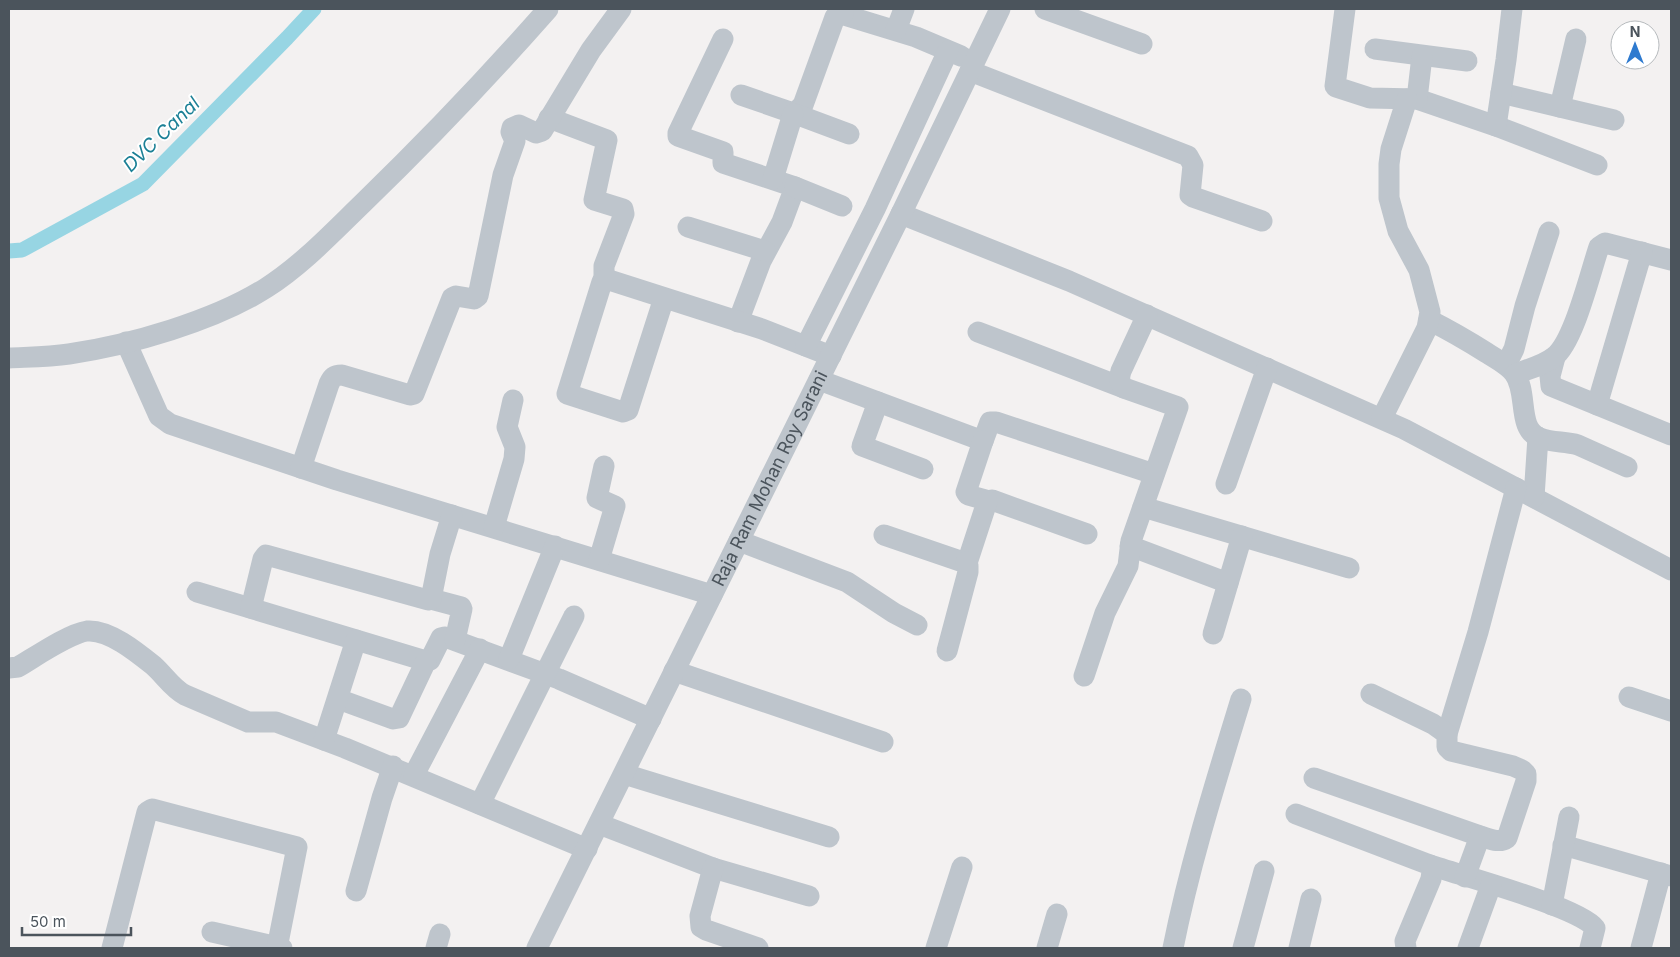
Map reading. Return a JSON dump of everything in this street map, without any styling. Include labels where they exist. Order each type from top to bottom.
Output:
[{"type":"street","points":[[9,358],[68,354],[148,337],[235,305],[266,288],[306,258],[386,181],[507,56],[548,9]]},
{"type":"street","points":[[301,468],[329,384],[335,375],[342,375],[410,395],[414,394],[452,298],[456,296],[474,299],[478,296],[503,175],[515,141],[511,132],[512,128],[519,125],[539,133],[590,50],[621,9]]},
{"type":"street","points":[[896,30],[904,9]]},
{"type":"street","name":"Raja Ram Mohan Roy Sarani","points":[[537,948],[831,356],[1000,9]]},
{"type":"street","points":[[1045,9],[1142,44]]},
{"type":"street","points":[[1345,9],[1335,86],[1370,98],[1412,99],[1496,126],[1597,165]]},
{"type":"street","points":[[1496,126],[1512,9]]},
{"type":"street","points":[[792,113],[803,106],[835,17],[844,11],[948,50],[972,67],[1188,156],[1193,165],[1190,195],[1262,221]]},
{"type":"street","points":[[1560,107],[1576,38]]},
{"type":"street","points":[[722,40],[678,136],[723,152],[722,163],[774,179],[842,206]]},
{"type":"street","points":[[1375,49],[1467,61]]},
{"type":"street","points":[[806,346],[875,209],[948,50]]},
{"type":"street","points":[[1382,418],[1430,320],[1430,312],[1419,270],[1398,230],[1389,198],[1391,149],[1412,99],[1422,56]]},
{"type":"street","points":[[1501,93],[1614,120]]},
{"type":"street","points":[[741,95],[849,134]]},
{"type":"street","points":[[774,179],[792,113]]},
{"type":"street","points":[[549,118],[607,140],[594,200],[623,209],[624,214],[604,266],[604,280],[566,392],[623,412],[628,410],[664,298]]},
{"type":"street","points":[[738,322],[765,251],[782,222],[795,187]]},
{"type":"street","points":[[901,214],[1069,281],[1404,428],[1671,570]]},
{"type":"street","points":[[688,227],[765,251]]},
{"type":"street","points":[[1511,369],[1525,306],[1548,232]]},
{"type":"street","points":[[1511,369],[1544,364],[1555,357],[1567,342],[1599,247],[1605,243],[1671,260]]},
{"type":"street","points":[[1597,405],[1642,252]]},
{"type":"street","points":[[604,280],[608,279],[738,322],[831,356]]},
{"type":"street","points":[[1124,388],[1119,378],[1147,315]]},
{"type":"street","points":[[1430,320],[1454,332],[1511,369],[1523,392],[1527,426],[1538,437],[1552,442],[1570,442],[1627,467]]},
{"type":"street","points":[[978,332],[1178,407],[1130,546],[1128,566],[1105,613],[1084,676]]},
{"type":"street","points":[[126,342],[159,416],[170,424],[301,468],[712,595]]},
{"type":"street","points":[[1555,357],[1549,382],[1551,386],[1671,435]]},
{"type":"street","points":[[1226,484],[1267,368]]},
{"type":"street","points":[[819,380],[983,440]]},
{"type":"street","points":[[494,527],[514,459],[515,447],[507,427],[513,400]]},
{"type":"street","points":[[878,402],[862,446],[923,469]]},
{"type":"street","points":[[1086,534],[992,500],[987,501],[966,492],[990,422],[996,422],[1154,474]]},
{"type":"street","points":[[1314,778],[1496,841],[1504,841],[1507,838],[1526,781],[1526,774],[1513,766],[1451,751],[1448,747],[1447,734],[1478,632],[1526,493],[1538,437]]},
{"type":"street","points":[[598,560],[616,506],[597,498],[604,466]]},
{"type":"street","points":[[966,562],[987,501]]},
{"type":"street","points":[[1143,506],[1349,568]]},
{"type":"street","points":[[431,599],[440,554],[452,515]]},
{"type":"street","points":[[884,535],[966,562]]},
{"type":"street","points":[[1213,634],[1242,536]]},
{"type":"street","points":[[739,541],[847,582],[894,613],[918,625]]},
{"type":"street","points":[[509,659],[555,546]]},
{"type":"street","points":[[1130,546],[1228,583]]},
{"type":"street","points":[[251,608],[262,559],[266,555],[428,600],[431,599],[461,607],[455,640]]},
{"type":"street","points":[[947,651],[968,572],[966,562]]},
{"type":"street","points":[[197,592],[426,661]]},
{"type":"street","points":[[480,804],[574,616]]},
{"type":"street","points":[[9,668],[18,667],[73,635],[87,631],[102,633],[135,650],[185,695],[248,722],[276,722],[393,766],[587,849]]},
{"type":"street","points":[[338,699],[393,719],[399,718],[426,661],[430,660],[441,638],[445,637],[509,659],[651,719]]},
{"type":"street","points":[[324,740],[356,640]]},
{"type":"street","points":[[414,775],[480,649]]},
{"type":"street","points":[[674,672],[883,742]]},
{"type":"street","points":[[1371,694],[1433,724],[1447,734]]},
{"type":"street","points":[[1629,697],[1671,711]]},
{"type":"street","points":[[1173,948],[1191,868],[1241,699]]},
{"type":"street","points":[[356,891],[393,766]]},
{"type":"street","points":[[624,774],[829,837]]},
{"type":"street","points":[[112,948],[147,812],[152,808],[297,847],[279,948],[212,932]]},
{"type":"street","points":[[1296,814],[1430,865],[1552,905],[1591,922],[1596,928],[1590,948]]},
{"type":"street","points":[[1552,905],[1569,817]]},
{"type":"street","points":[[599,824],[713,868],[809,896]]},
{"type":"street","points":[[1465,877],[1480,836]]},
{"type":"street","points":[[1563,846],[1666,874],[1641,948]]},
{"type":"street","points":[[1406,948],[1405,941],[1431,879],[1432,871],[1430,865]]},
{"type":"street","points":[[936,948],[962,867]]},
{"type":"street","points":[[713,868],[700,916],[701,927],[758,948]]},
{"type":"street","points":[[1243,948],[1264,871]]},
{"type":"street","points":[[1468,948],[1491,885]]},
{"type":"street","points":[[1299,948],[1311,899]]},
{"type":"street","points":[[1047,948],[1056,914]]},
{"type":"waterway","name":"DVC Canal","points":[[9,251],[22,250],[143,184],[314,9]]}]
